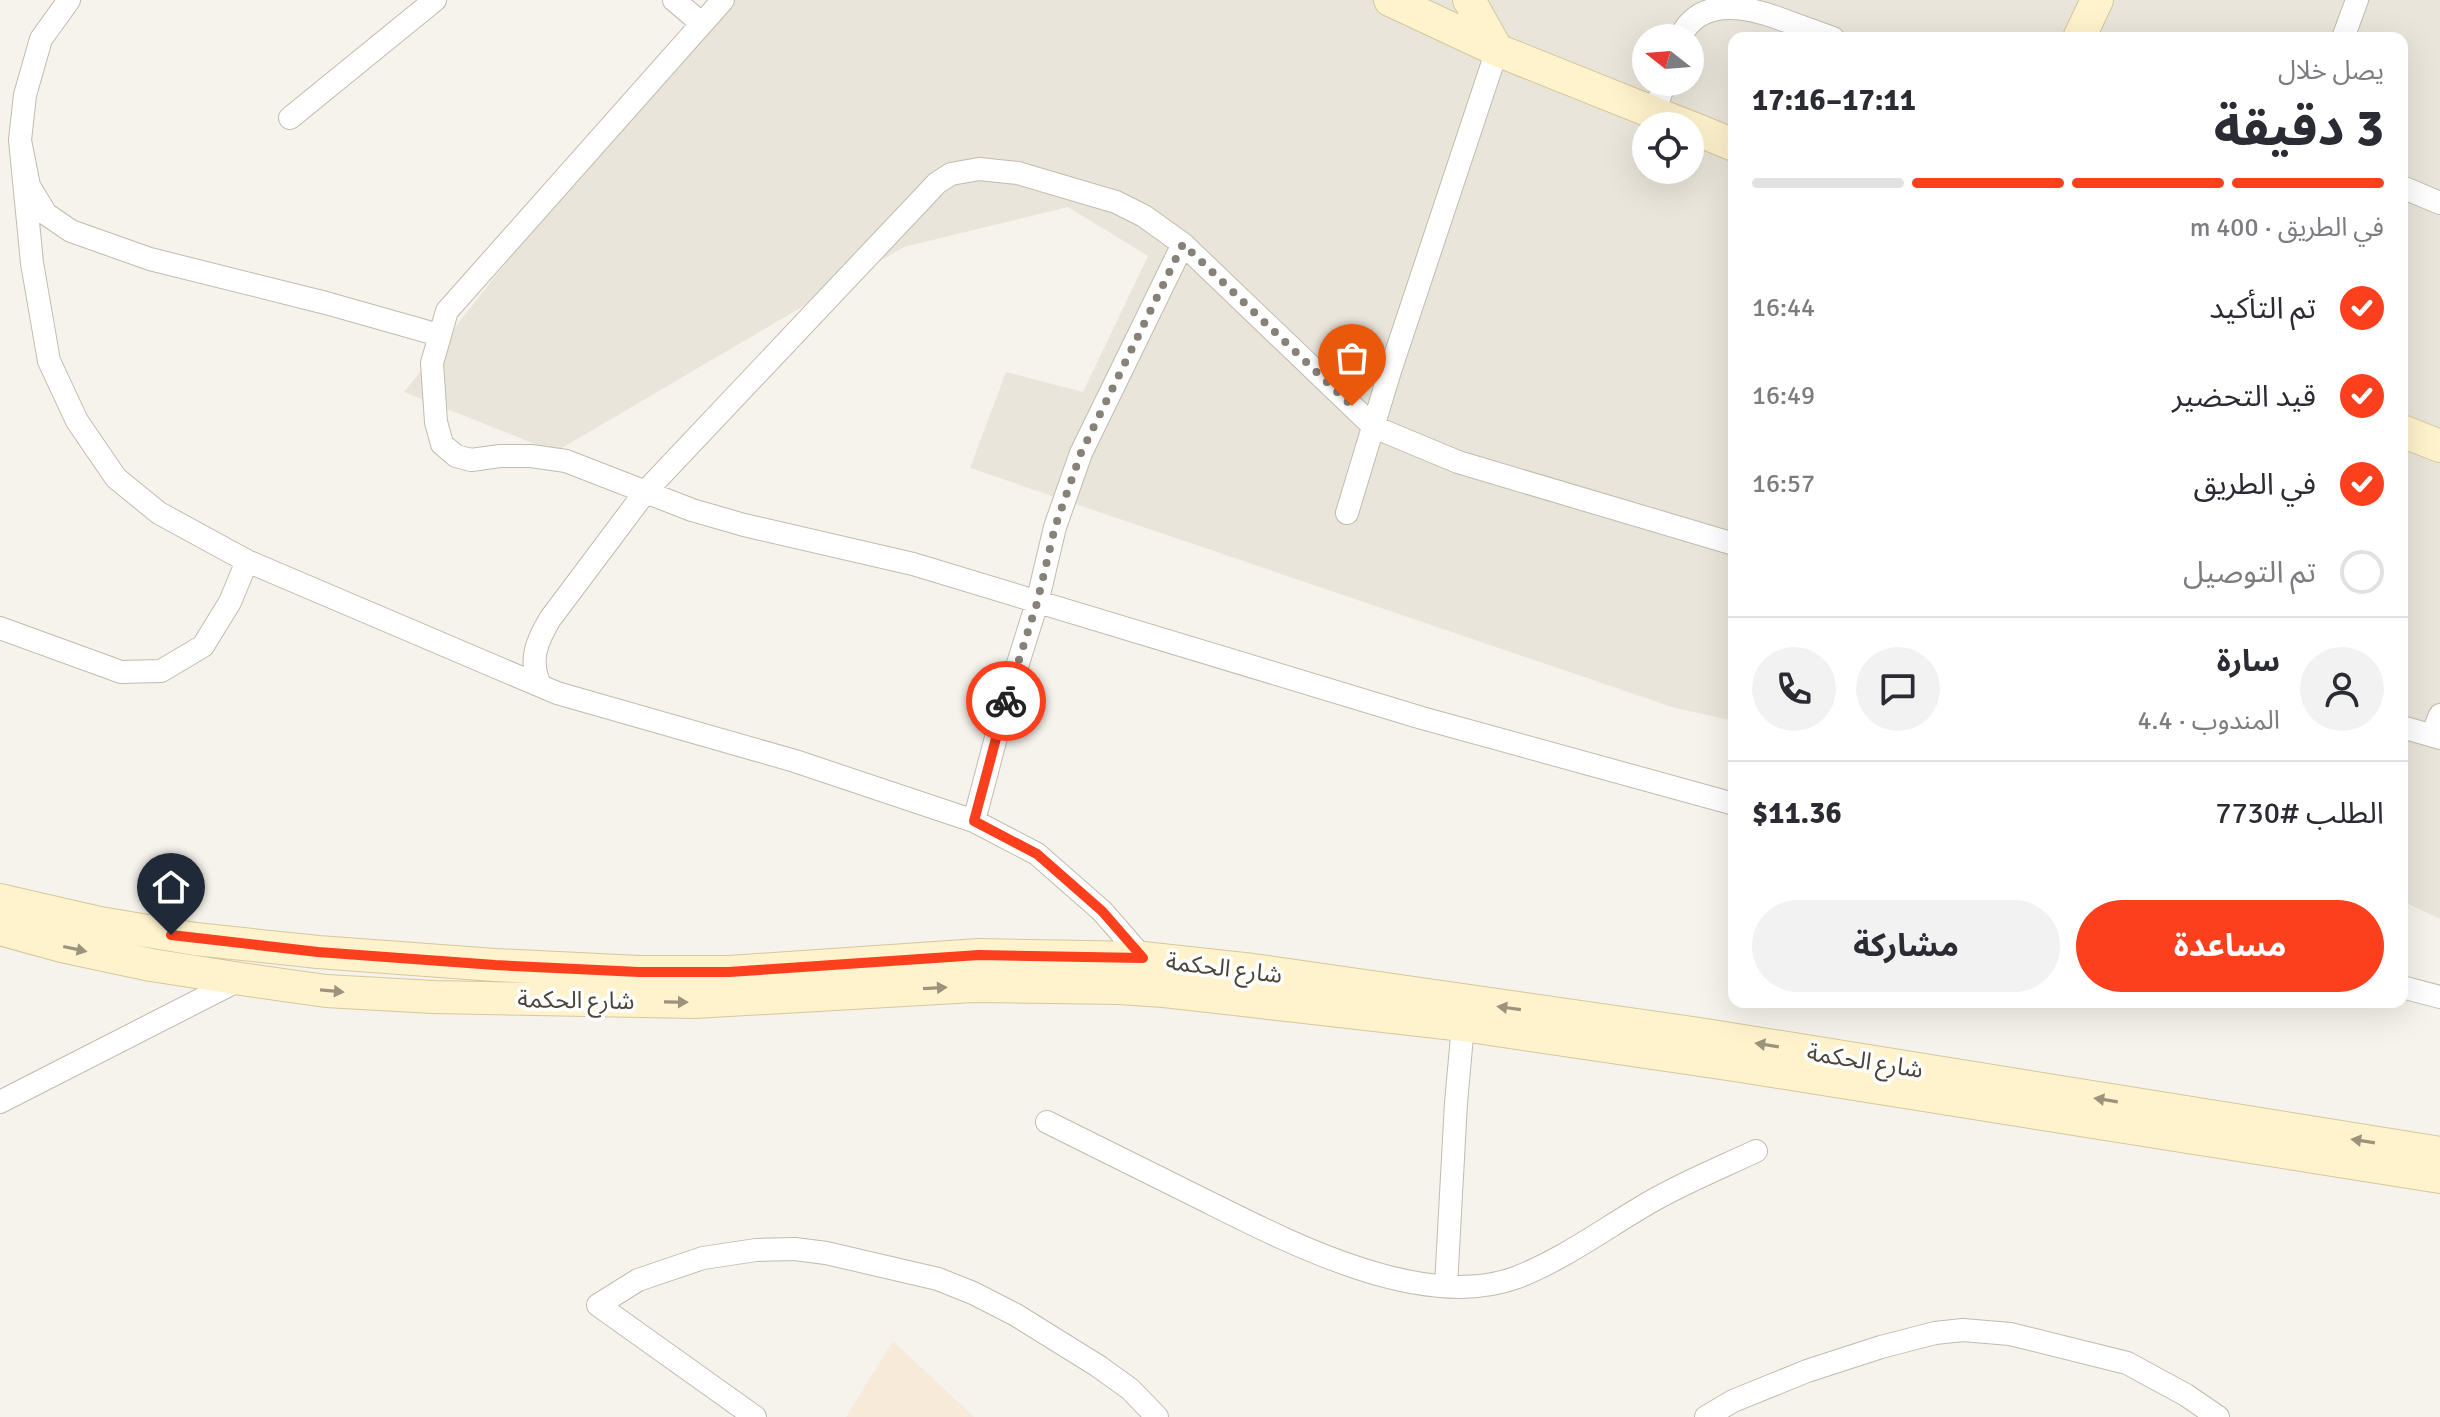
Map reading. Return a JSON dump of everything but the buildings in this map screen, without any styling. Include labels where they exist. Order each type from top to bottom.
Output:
[{"type":"street","points":[[69,0],[41,39],[25,95],[20,140],[32,263],[49,361],[77,421],[116,478],[159,513],[247,561],[557,693],[795,761],[974,821],[1037,854],[1102,911],[1143,958]]},
{"type":"street","points":[[290,118],[435,0]]},
{"type":"street","points":[[674,0],[701,23]]},
{"type":"street","points":[[723,0],[447,311],[432,363],[436,422],[442,444],[448,451],[471,460],[516,455],[566,461],[692,510],[913,564],[1422,718],[1728,802]]},
{"type":"street","points":[[1347,513],[1395,357],[1497,50],[1469,0]]},
{"type":"street","points":[[2082,32],[2097,0]]},
{"type":"street","points":[[2345,32],[2357,0]]},
{"type":"street","points":[[1404,3],[1497,50],[1652,112]]},
{"type":"street","points":[[1687,24],[1706,8],[1723,3],[1741,5],[1816,32]]},
{"type":"street","points":[[1704,133],[1728,143]]},
{"type":"street","points":[[20,140],[29,186],[46,214],[71,231],[150,259],[439,335]]},
{"type":"street","points":[[539,683],[533,666],[541,635],[646,491],[937,183],[951,174],[979,169],[1018,173],[1116,202],[1144,216],[1183,244],[1374,427],[1458,462],[1728,542]]},
{"type":"street","points":[[2408,190],[2440,203]]},
{"type":"street","points":[[974,821],[1003,711],[1037,603],[1055,527],[1081,453],[1183,244]]},
{"type":"street","points":[[2408,433],[2440,446]]},
{"type":"street","points":[[0,628],[121,672],[161,671],[203,646],[230,602],[247,561]]},
{"type":"street","points":[[2408,727],[2437,729]]},
{"type":"street","name":"شارع الحكمة","points":[[0,900],[100,923],[195,939],[495,965],[714,972],[979,955],[1143,958],[1253,970],[1706,1035],[2440,1153]]},
{"type":"street","name":"شارع الحكمة","points":[[0,929],[136,962],[241,979],[326,991],[433,997],[694,1002],[973,986],[1164,991],[1463,1025],[2440,1177]]},
{"type":"street","points":[[0,1102],[241,979]]},
{"type":"street","points":[[2408,989],[2440,997]]},
{"type":"street","points":[[1446,1286],[1463,1025]]},
{"type":"street","points":[[1047,1122],[1271,1233],[1331,1259],[1384,1276],[1446,1286],[1482,1287],[1516,1278],[1553,1260],[1656,1198],[1756,1151]]},
{"type":"street","points":[[755,1417],[598,1305],[638,1280],[703,1258],[756,1250],[795,1249],[826,1253],[938,1279],[973,1293],[1016,1315],[1098,1366],[1130,1389],[1157,1417]]},
{"type":"street","points":[[1706,1417],[1733,1401],[1807,1371],[1935,1333],[1963,1330],[2010,1334],[2127,1363],[2186,1395],[2218,1417]]},
{"type":"shaded area","points":[[713,0],[2440,0],[2440,919],[2408,904],[2408,32],[1728,32],[1728,720],[1675,708],[970,468],[1006,372],[1083,392],[1148,256],[1068,207],[904,247],[555,452],[404,392]]},
{"type":"shaded area","points":[[893,1341],[974,1417],[846,1417]]},
{"type":"way so far","points":[[1006,701],[1037,603],[1055,527],[1081,453],[1183,244],[1352,406]]},
{"type":"route","points":[[171,935],[318,952],[639,972],[729,972],[979,955],[1143,958],[1102,911],[1037,854],[974,821],[1006,701]]}]
